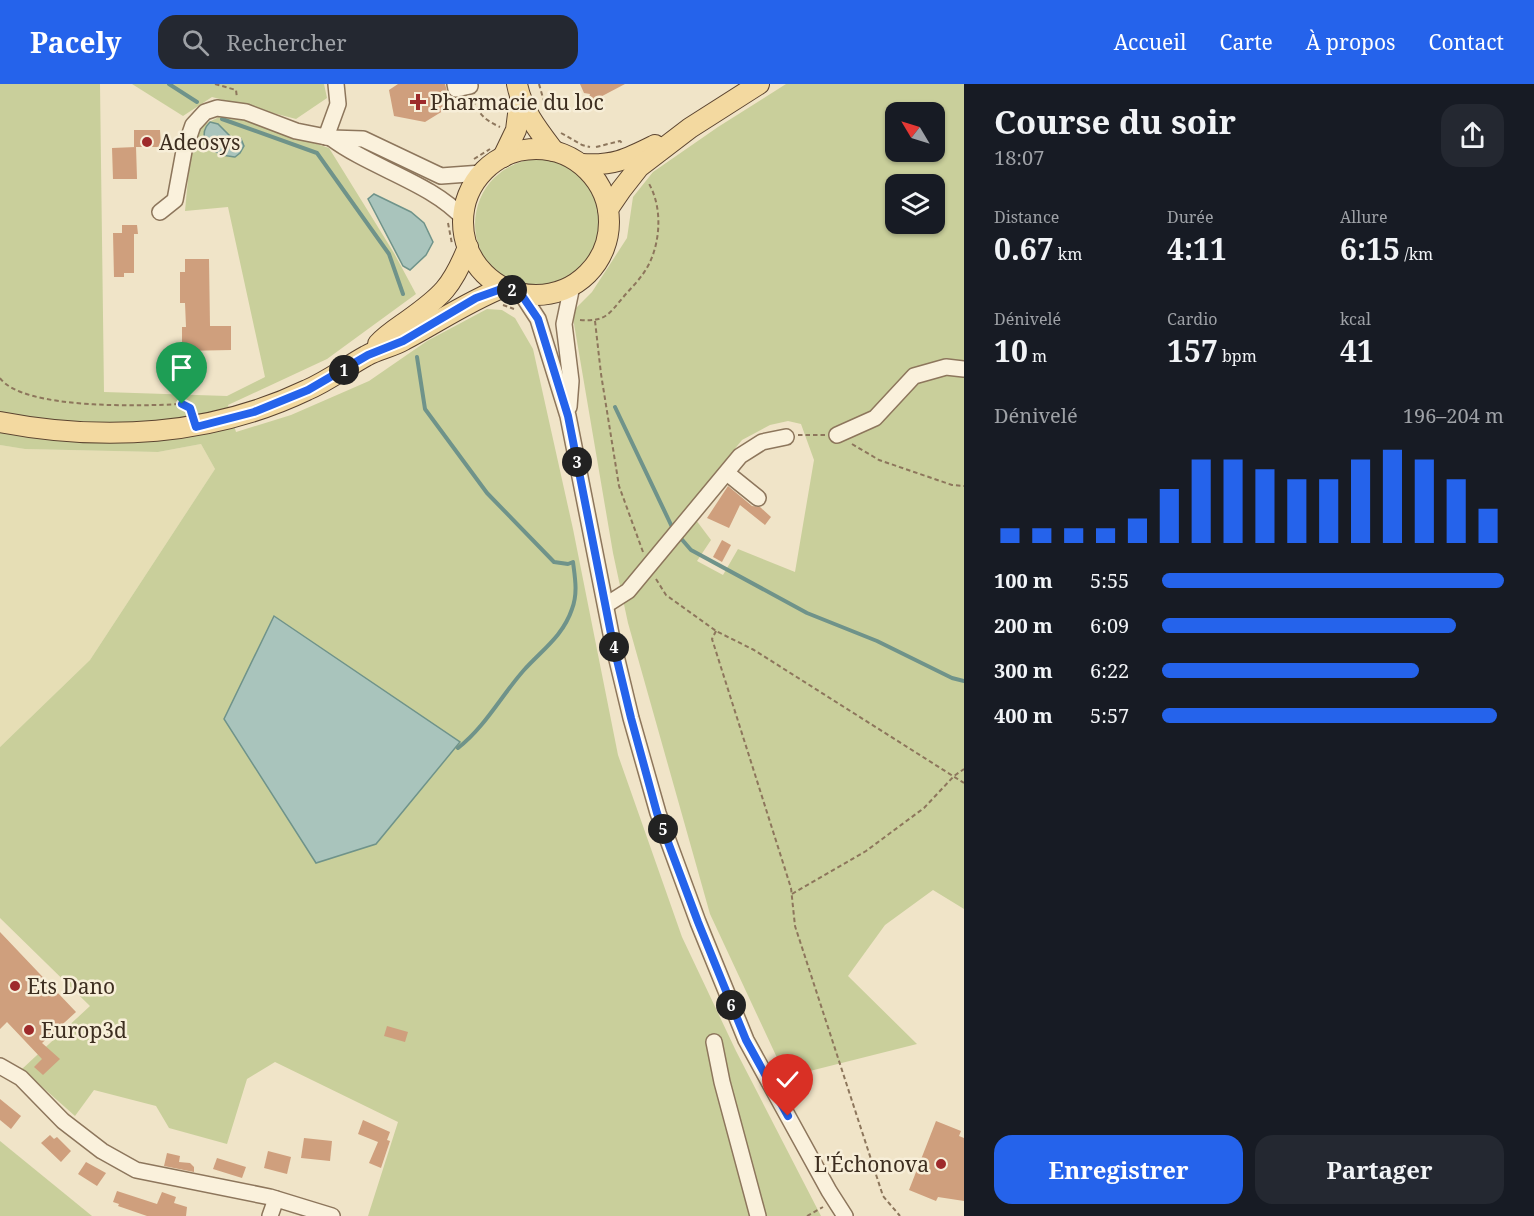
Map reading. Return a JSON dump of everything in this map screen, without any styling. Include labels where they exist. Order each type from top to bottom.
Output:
[{"type":"main road","points":[[608,209],[634,171],[690,128],[759,84]]},
{"type":"main road","points":[[368,355],[381,341],[434,301],[457,273],[460,248],[455,219],[469,195],[478,166],[500,151],[516,130],[518,91]]},
{"type":"main road","points":[[518,91],[538,130],[554,151]]},
{"type":"main road","points":[[582,164],[602,165],[623,160],[690,128]]},
{"type":"main road","points":[[0,422],[65,431],[114,433],[160,432],[196,427],[254,412],[282,401],[325,381],[368,355],[403,341],[476,298],[538,295],[572,286],[587,275],[598,261],[606,245],[609,227],[608,209],[599,184],[582,164],[554,151],[537,149],[500,151]]},
{"type":"main road","points":[[460,248],[474,259],[507,295]]},
{"type":"street","points":[[328,137],[338,104],[336,84]]},
{"type":"street","points":[[160,212],[175,200],[188,138],[200,116],[218,108],[239,111],[296,131],[328,137],[363,139],[441,176],[478,166]]},
{"type":"street","points":[[328,137],[351,153],[440,197],[455,219]]},
{"type":"street","points":[[568,416],[571,381],[564,324],[572,286]]},
{"type":"street","points":[[507,295],[538,319],[568,416],[631,718],[657,813],[746,1040],[845,1216]]},
{"type":"street","points":[[837,435],[875,418],[914,376],[946,367],[964,369]]},
{"type":"street","points":[[606,605],[627,591],[740,456],[762,442],[786,437]]},
{"type":"street","points":[[727,472],[758,498]]},
{"type":"street","points":[[714,1042],[722,1082],[758,1216]]},
{"type":"street","points":[[0,1066],[21,1078],[63,1120],[102,1151],[136,1170],[276,1199],[332,1216]]},
{"type":"street","points":[[270,1216],[276,1199]]},
{"type":"path","points":[[215,84],[236,90],[239,111]]},
{"type":"path","points":[[539,84],[547,114]]},
{"type":"path","points":[[462,85],[488,122],[506,129]]},
{"type":"path","points":[[559,132],[582,145],[594,148],[620,141],[624,144]]},
{"type":"path","points":[[478,166],[500,151]]},
{"type":"path","points":[[572,319],[595,321],[606,317],[639,280],[650,262],[655,244],[658,216],[653,190],[643,174]]},
{"type":"path","points":[[455,219],[460,248]]},
{"type":"path","points":[[595,321],[619,486],[648,565],[666,596],[716,631],[754,650],[964,783]]},
{"type":"path","points":[[0,378],[4,384],[21,392],[57,401],[182,404],[190,408],[196,427]]},
{"type":"path","points":[[786,437],[837,435],[879,460],[952,485],[964,486]]},
{"type":"path","points":[[716,631],[712,639],[792,894],[795,926],[883,1196],[900,1216]]},
{"type":"path","points":[[792,894],[866,851],[924,808],[954,776],[964,769]]},
{"type":"path","points":[[807,1216],[836,1202]]},
{"type":"shaded area","points":[[201,444],[215,469],[90,660],[0,747],[0,445],[26,449],[158,452]]},
{"type":"green space","points":[[0,84],[100,84],[104,392],[227,396],[265,377],[228,207],[185,211],[191,147],[199,127],[225,114],[329,148],[394,253],[416,294],[327,359],[228,405],[236,432],[291,415],[369,381],[427,341],[487,309],[502,310],[515,318],[533,349],[573,529],[618,755],[682,937],[736,1051],[821,1216],[368,1216],[398,1122],[275,1062],[247,1079],[227,1144],[169,1128],[156,1106],[94,1090],[75,1116],[22,1069],[90,1006],[0,918],[0,747],[90,660],[215,469],[201,444],[158,452],[25,449],[0,445]]},
{"type":"green space","points":[[132,84],[324,84],[327,98],[296,119],[212,97],[183,116]]},
{"type":"green space","points":[[786,84],[964,84],[964,909],[933,890],[885,925],[848,976],[917,1044],[786,1077],[710,914],[628,623],[613,553],[572,312],[592,292],[627,238],[633,197],[653,172]],"holes":[[[788,421],[801,424],[814,460],[795,572],[738,549],[723,575],[697,561],[711,540],[687,508],[742,440],[770,425]]]},
{"type":"green space","points":[[540,159],[565,164],[586,178],[600,199],[605,224],[600,249],[586,270],[565,284],[540,289],[515,284],[494,270],[480,249],[475,224],[480,199],[494,178],[515,164]]},
{"type":"green space","points":[[0,1141],[92,1216],[0,1216]]},
{"type":"water","points":[[210,122],[218,124],[232,138],[241,139],[244,146],[240,153],[235,157],[225,156],[211,148],[204,136]]},
{"type":"water","points":[[374,194],[411,212],[424,223],[433,242],[426,255],[410,270],[403,266],[368,199]]},
{"type":"water","points":[[274,616],[460,742],[376,844],[316,863],[224,719]]},
{"type":"building","name":"Pharmacie du loc","points":[[398,84],[445,84],[451,106],[425,122],[394,116],[389,90]]},
{"type":"building","points":[[580,84],[625,84],[587,104],[590,94],[584,93]]},
{"type":"building","name":"Adeosys","points":[[134,130],[160,130],[161,147],[134,147]]},
{"type":"building","points":[[136,147],[137,179],[113,179],[112,148]]},
{"type":"building","points":[[122,225],[137,225],[138,234],[134,234],[134,273],[124,273],[124,277],[114,277],[113,233],[122,233]]},
{"type":"building","points":[[185,259],[209,259],[210,326],[231,326],[231,350],[182,351],[182,327],[186,327],[185,303],[180,303],[180,272],[185,272]]},
{"type":"building","points":[[728,486],[752,506],[760,507],[771,517],[765,525],[740,505],[729,528],[707,518]]},
{"type":"building","points":[[722,540],[731,545],[722,562],[713,557]]},
{"type":"building","points":[[0,932],[76,1012],[42,1043],[60,1059],[43,1075],[34,1067],[42,1059],[7,1022],[0,1029]]},
{"type":"building","points":[[387,1026],[408,1032],[405,1042],[384,1036]]},
{"type":"building","points":[[0,1099],[21,1116],[11,1129],[0,1120]]},
{"type":"building","points":[[363,1120],[390,1132],[387,1140],[390,1141],[381,1168],[369,1163],[378,1142],[358,1134]]},
{"type":"building","name":"L'Échonova","points":[[936,1121],[961,1131],[959,1136],[964,1138],[964,1201],[938,1197],[936,1201],[909,1190]]},
{"type":"building","points":[[50,1135],[54,1139],[57,1137],[71,1151],[61,1162],[41,1143]]},
{"type":"building","points":[[304,1138],[332,1141],[330,1161],[301,1158]]},
{"type":"building","points":[[268,1151],[291,1157],[287,1174],[264,1168]]},
{"type":"building","points":[[167,1153],[180,1156],[179,1162],[190,1163],[194,1167],[194,1172],[164,1166]]},
{"type":"building","points":[[217,1158],[246,1167],[242,1178],[213,1169]]},
{"type":"building","points":[[86,1162],[106,1173],[97,1186],[78,1174]]},
{"type":"building","points":[[117,1191],[157,1204],[162,1192],[176,1197],[174,1203],[187,1207],[186,1216],[147,1216],[118,1206],[119,1204],[113,1202]]},
{"type":"waterway","points":[[169,84],[197,102]]},
{"type":"waterway","points":[[222,119],[317,153],[389,254],[403,294]]},
{"type":"waterway","points":[[417,357],[425,409],[487,493],[554,562],[568,564],[573,562],[575,580],[574,603],[563,627],[524,670],[485,721],[458,748]]},
{"type":"waterway","points":[[615,407],[673,529]]},
{"type":"waterway","points":[[678,535],[691,550],[807,613],[877,641],[952,678],[964,681]]},
{"type":"place","name":"Pharmacie du loc","points":[[418,102]]},
{"type":"place","name":"Adeosys","points":[[147,142]]},
{"type":"place","name":"Ets Dano","points":[[15,986]]},
{"type":"place","name":"Europ3d","points":[[29,1030]]},
{"type":"place","name":"L'Échonova","points":[[941,1164]]},
{"type":"route","points":[[182,404],[190,408],[196,427],[254,412],[308,390],[368,355],[403,341],[476,298],[504,288],[521,294],[538,319],[568,416],[612,639],[657,813],[746,1040],[788,1116]]}]
